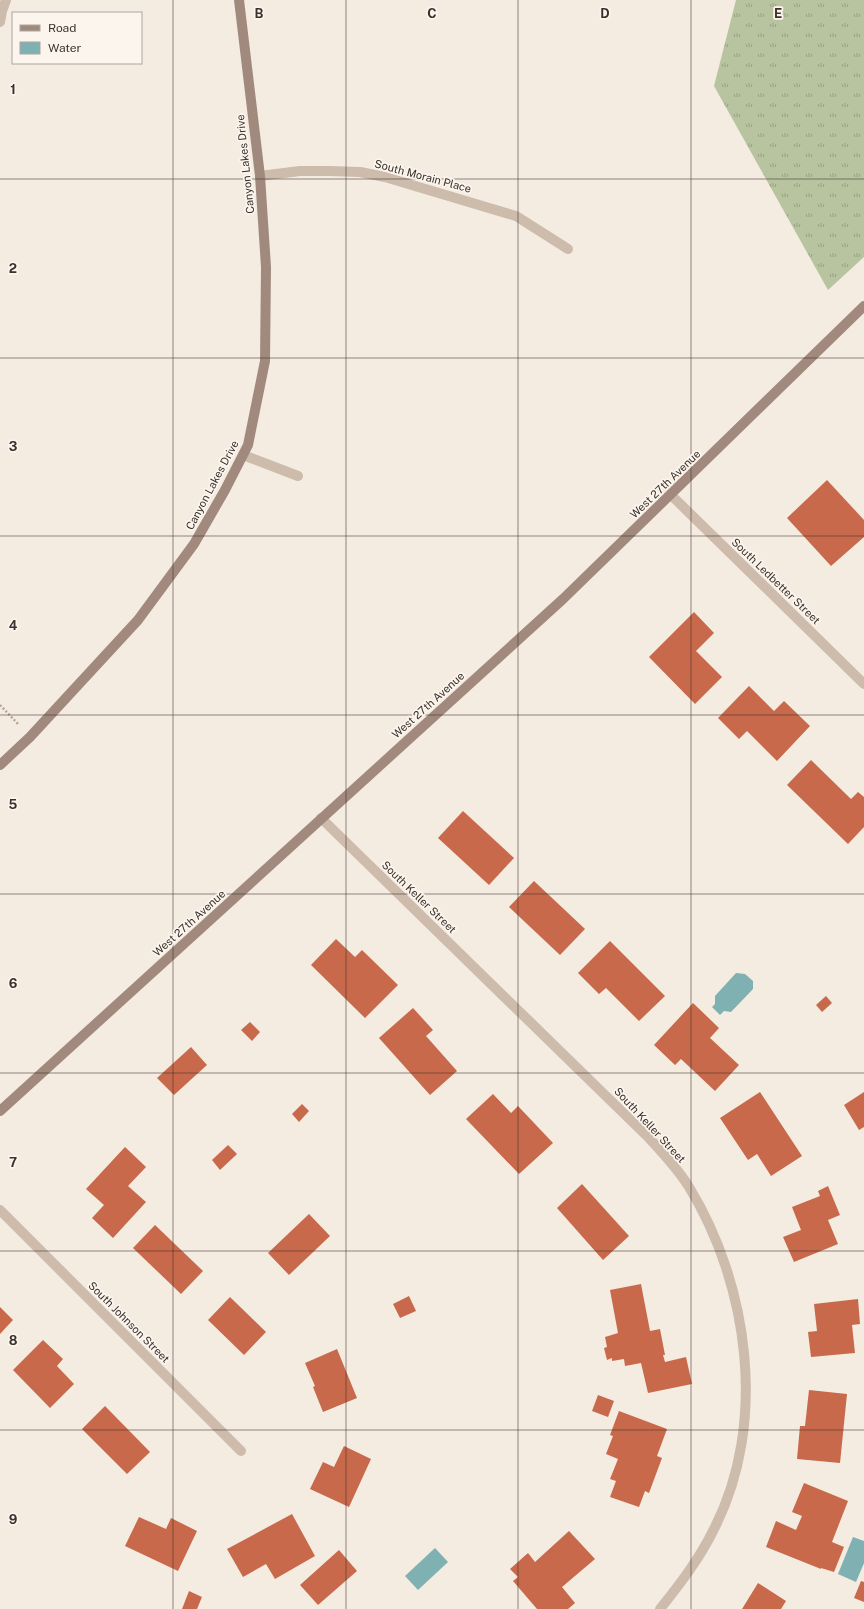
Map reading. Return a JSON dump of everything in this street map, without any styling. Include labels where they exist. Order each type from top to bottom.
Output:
[{"type":"main road","name":"Canyon Lakes Drive","points":[[0,765],[30,737],[142,613],[194,544],[226,490],[248,445],[265,361],[266,267],[260,176],[239,0]]},
{"type":"main road","name":"West 27th Avenue","points":[[0,1111],[563,599],[864,306]]},
{"type":"street","points":[[0,22],[6,0]]},
{"type":"street","name":"South Morain Place","points":[[260,176],[330,171],[360,172],[386,177],[516,216],[568,249]]},
{"type":"street","points":[[243,455],[298,476]]},
{"type":"street","name":"South Ledbetter Street","points":[[671,495],[864,684]]},
{"type":"street","name":"South Keller Street","points":[[321,818],[668,1158],[689,1186],[715,1236],[734,1291],[740,1320],[746,1389],[740,1455],[730,1492],[715,1528],[698,1558],[660,1609]]},
{"type":"street","name":"South Johnson Street","points":[[0,1210],[241,1451]]},
{"type":"path","points":[[0,705],[30,737]]},
{"type":"green space","points":[[736,0],[864,0],[864,257],[828,290],[714,86]]},
{"type":"water","points":[[736,973],[745,974],[753,981],[753,989],[731,1012],[724,1011],[720,1015],[712,1007],[715,1004],[715,996]]},
{"type":"water","points":[[853,1537],[864,1541],[864,1563],[856,1582],[838,1574]]},
{"type":"water","points":[[435,1548],[448,1562],[418,1590],[405,1576]]},
{"type":"building","points":[[827,480],[864,520],[864,537],[831,566],[787,518]]},
{"type":"building","points":[[694,612],[714,633],[696,651],[722,677],[695,704],[649,657]]},
{"type":"building","points":[[749,686],[774,711],[784,701],[810,726],[777,761],[747,731],[739,739],[718,718]]},
{"type":"building","points":[[811,760],[851,799],[858,792],[864,797],[864,827],[848,844],[787,785]]},
{"type":"building","points":[[463,811],[514,858],[489,885],[438,838]]},
{"type":"building","points":[[534,881],[585,929],[560,955],[509,907]]},
{"type":"building","points":[[336,939],[355,957],[362,950],[398,985],[365,1018],[311,965]]},
{"type":"building","points":[[610,941],[665,996],[639,1021],[606,988],[599,994],[578,973]]},
{"type":"building","points":[[826,996],[832,1003],[822,1012],[816,1005]]},
{"type":"building","points":[[693,1003],[719,1028],[710,1038],[739,1065],[715,1091],[681,1059],[675,1065],[654,1045]]},
{"type":"building","points":[[413,1008],[433,1030],[426,1036],[457,1071],[430,1095],[379,1038]]},
{"type":"building","points":[[250,1022],[260,1032],[252,1041],[241,1030]]},
{"type":"building","points":[[191,1047],[207,1065],[174,1095],[157,1078]]},
{"type":"building","points":[[760,1092],[802,1156],[771,1176],[757,1154],[748,1160],[720,1118]]},
{"type":"building","points":[[864,1092],[864,1127],[859,1130],[844,1105]]},
{"type":"building","points":[[493,1094],[511,1113],[518,1106],[553,1143],[519,1174],[466,1119]]},
{"type":"building","points":[[302,1104],[309,1111],[299,1122],[292,1114]]},
{"type":"building","points":[[228,1145],[237,1154],[220,1170],[212,1160]]},
{"type":"building","points":[[125,1147],[146,1167],[128,1186],[146,1202],[113,1238],[92,1218],[104,1205],[86,1189]]},
{"type":"building","points":[[582,1184],[629,1236],[603,1260],[557,1208]]},
{"type":"building","points":[[828,1186],[840,1215],[828,1220],[838,1244],[794,1262],[783,1237],[801,1230],[792,1207],[820,1196],[818,1191]]},
{"type":"building","points":[[309,1214],[330,1236],[289,1275],[268,1253]]},
{"type":"building","points":[[155,1225],[203,1271],[181,1294],[133,1248]]},
{"type":"building","points":[[641,1284],[650,1331],[660,1329],[665,1362],[686,1357],[692,1384],[648,1393],[641,1363],[625,1366],[624,1359],[612,1361],[612,1358],[607,1360],[604,1348],[607,1347],[605,1337],[618,1333],[610,1290]]},
{"type":"building","points":[[409,1296],[416,1311],[400,1318],[393,1304]]},
{"type":"building","points":[[230,1297],[266,1332],[244,1355],[208,1320]]},
{"type":"building","points":[[858,1299],[860,1324],[852,1325],[855,1353],[811,1357],[808,1332],[817,1331],[814,1304]]},
{"type":"building","points":[[0,1307],[13,1320],[0,1334]]},
{"type":"building","points":[[43,1340],[63,1359],[57,1366],[74,1384],[50,1408],[13,1370]]},
{"type":"building","points":[[337,1349],[357,1398],[323,1412],[313,1387],[315,1386],[305,1363]]},
{"type":"building","points":[[809,1390],[847,1394],[840,1463],[797,1459],[800,1426],[805,1426]]},
{"type":"building","points":[[598,1395],[614,1401],[608,1417],[592,1411]]},
{"type":"building","points":[[105,1406],[150,1452],[127,1474],[82,1429]]},
{"type":"building","points":[[619,1411],[667,1429],[657,1456],[662,1458],[649,1493],[645,1491],[639,1507],[610,1497],[616,1481],[610,1479],[618,1459],[606,1454],[613,1436],[610,1435]]},
{"type":"building","points":[[344,1446],[371,1459],[349,1507],[310,1489],[323,1462],[334,1467]]},
{"type":"building","points":[[804,1483],[848,1501],[832,1542],[844,1547],[834,1572],[821,1569],[766,1547],[776,1521],[796,1530],[802,1516],[792,1512]]},
{"type":"building","points":[[292,1514],[315,1556],[275,1579],[266,1564],[243,1577],[227,1549]]},
{"type":"building","points":[[139,1517],[166,1529],[171,1518],[197,1531],[178,1571],[125,1546]]},
{"type":"building","points":[[569,1531],[595,1559],[562,1587],[575,1603],[568,1609],[537,1609],[513,1581],[518,1577],[510,1569],[528,1553],[535,1562]]},
{"type":"building","points":[[339,1550],[357,1571],[318,1605],[300,1585]]},
{"type":"building","points":[[861,1581],[864,1582],[864,1602],[854,1598]]},
{"type":"building","points":[[758,1583],[786,1601],[781,1609],[742,1609]]},
{"type":"building","points":[[189,1591],[202,1597],[197,1609],[182,1609]]}]
